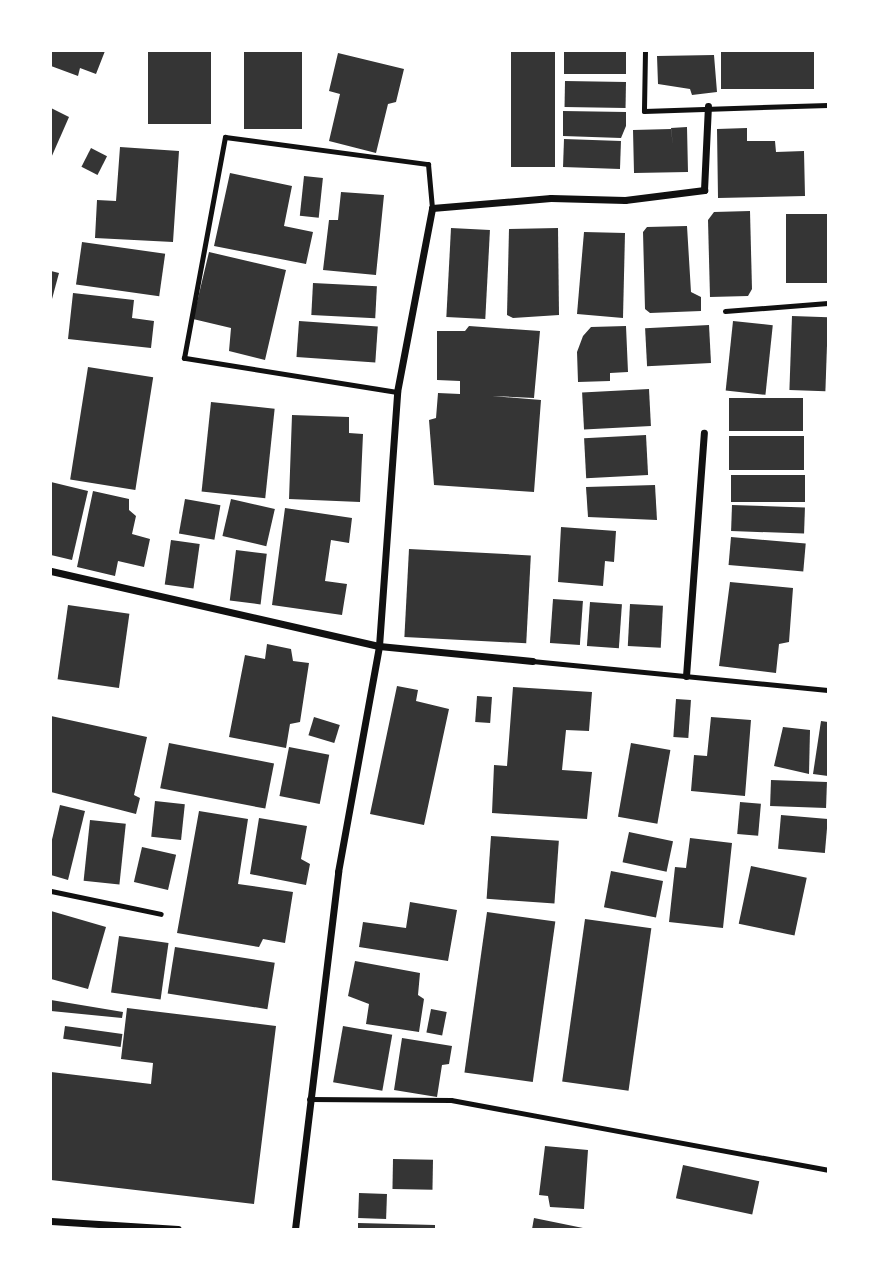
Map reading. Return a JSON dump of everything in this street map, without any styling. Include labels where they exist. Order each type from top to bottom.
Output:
[{"type":"street","points":[[295,1229],[338,872],[379,646],[397,392],[432,208],[551,198],[625,200],[704,190],[708,106]]},
{"type":"street","points":[[686,676],[704,432]]},
{"type":"street","points":[[51,571],[379,646],[532,661]]},
{"type":"street","points":[[51,1221],[178,1229]]},
{"type":"lane","points":[[645,51],[644,111],[708,106],[828,105]]},
{"type":"lane","points":[[397,392],[184,358],[225,137],[428,164],[432,208]]},
{"type":"lane","points":[[724,311],[828,303]]},
{"type":"lane","points":[[532,661],[828,689]]},
{"type":"lane","points":[[51,891],[161,914]]},
{"type":"lane","points":[[309,1100],[451,1100],[828,1170]]},
{"type":"building","points":[[51,51],[105,51],[96,74],[80,68],[78,76],[51,66]]},
{"type":"building","points":[[148,51],[211,51],[211,124],[148,124]]},
{"type":"building","points":[[244,51],[302,51],[302,129],[244,129]]},
{"type":"building","points":[[511,51],[555,51],[555,167],[511,167]]},
{"type":"building","points":[[564,51],[626,51],[626,74],[564,74]]},
{"type":"building","points":[[721,51],[814,51],[814,89],[721,89]]},
{"type":"building","points":[[338,53],[404,69],[396,102],[388,104],[376,153],[329,141],[340,94],[329,91]]},
{"type":"building","points":[[714,55],[717,92],[692,95],[690,89],[658,84],[657,56]]},
{"type":"building","points":[[565,81],[626,82],[626,108],[565,107]]},
{"type":"building","points":[[51,108],[69,117],[51,158]]},
{"type":"building","points":[[563,111],[626,112],[626,126],[621,138],[563,136]]},
{"type":"building","points":[[687,127],[688,172],[634,173],[633,130],[671,129],[673,146],[671,128]]},
{"type":"building","points":[[747,128],[747,141],[775,141],[776,152],[804,151],[805,196],[718,198],[717,129]]},
{"type":"building","points":[[564,139],[621,141],[620,169],[563,167]]},
{"type":"building","points":[[120,147],[179,151],[173,242],[95,238],[97,200],[116,201]]},
{"type":"building","points":[[91,148],[107,156],[98,175],[81,167]]},
{"type":"building","points":[[230,173],[292,186],[284,226],[313,232],[306,264],[214,246]]},
{"type":"building","points":[[304,176],[323,178],[319,218],[300,216]]},
{"type":"building","points":[[341,192],[384,195],[376,275],[323,270],[329,220],[338,220]]},
{"type":"building","points":[[750,211],[752,289],[748,296],[710,297],[708,220],[714,212]]},
{"type":"building","points":[[786,214],[828,214],[828,283],[786,283]]},
{"type":"building","points":[[687,226],[691,292],[701,297],[701,311],[650,313],[645,309],[643,232],[647,227]]},
{"type":"building","points":[[451,228],[490,230],[485,319],[446,317]]},
{"type":"building","points":[[558,228],[559,315],[513,318],[507,315],[509,229]]},
{"type":"building","points":[[584,232],[625,233],[623,318],[577,314]]},
{"type":"building","points":[[82,242],[165,254],[159,296],[76,285]]},
{"type":"building","points":[[209,252],[286,270],[265,360],[229,351],[231,328],[193,319]]},
{"type":"building","points":[[51,271],[59,273],[52,299],[51,299]]},
{"type":"building","points":[[313,283],[377,286],[375,318],[311,315]]},
{"type":"building","points":[[73,293],[134,300],[132,318],[154,321],[151,348],[68,339]]},
{"type":"building","points":[[792,316],[828,317],[825,391],[789,390]]},
{"type":"building","points":[[299,321],[378,327],[375,362],[296,357]]},
{"type":"building","points":[[733,321],[773,325],[765,395],[726,391]]},
{"type":"building","points":[[709,325],[711,363],[647,366],[645,328]]},
{"type":"building","points":[[469,326],[540,331],[534,398],[492,396],[541,400],[534,492],[434,485],[429,420],[436,418],[438,393],[460,394],[460,381],[437,380],[437,331],[465,331]]},
{"type":"building","points":[[626,326],[628,372],[610,373],[610,381],[578,382],[577,352],[583,336],[591,327]]},
{"type":"building","points":[[88,367],[153,377],[135,490],[70,480]]},
{"type":"building","points":[[649,389],[651,426],[584,429],[582,393]]},
{"type":"building","points":[[729,398],[803,398],[803,431],[729,431]]},
{"type":"building","points":[[211,402],[275,409],[265,498],[202,492]]},
{"type":"building","points":[[292,415],[349,417],[349,433],[363,434],[360,502],[289,499]]},
{"type":"building","points":[[646,435],[648,475],[586,478],[584,438]]},
{"type":"building","points":[[729,436],[804,436],[804,470],[729,470]]},
{"type":"building","points":[[731,475],[805,475],[805,502],[731,502]]},
{"type":"building","points":[[51,482],[88,491],[72,560],[51,555]]},
{"type":"building","points":[[655,485],[657,520],[588,517],[586,487]]},
{"type":"building","points":[[93,491],[129,499],[129,510],[136,516],[132,534],[150,539],[144,567],[118,561],[115,576],[77,567]]},
{"type":"building","points":[[185,499],[220,505],[214,540],[179,533]]},
{"type":"building","points":[[231,499],[275,509],[266,546],[222,536]]},
{"type":"building","points":[[732,505],[805,508],[804,534],[731,531]]},
{"type":"building","points":[[285,508],[352,518],[349,543],[331,540],[325,581],[347,584],[342,615],[272,605]]},
{"type":"building","points":[[561,527],[616,531],[614,562],[605,561],[603,586],[558,582]]},
{"type":"building","points":[[731,537],[806,544],[803,571],[729,565]]},
{"type":"building","points":[[171,540],[200,544],[193,589],[165,585]]},
{"type":"building","points":[[409,549],[531,555],[526,643],[404,637]]},
{"type":"building","points":[[236,550],[267,554],[261,604],[230,601]]},
{"type":"building","points":[[730,582],[793,588],[789,642],[779,644],[776,673],[719,666]]},
{"type":"building","points":[[553,599],[583,601],[580,645],[550,643]]},
{"type":"building","points":[[590,602],[622,604],[619,648],[587,646]]},
{"type":"building","points":[[630,604],[663,606],[661,648],[628,646]]},
{"type":"building","points":[[68,605],[129,614],[119,688],[58,679]]},
{"type":"building","points":[[267,644],[291,649],[293,661],[309,663],[300,722],[290,724],[286,748],[229,737],[245,655],[265,659]]},
{"type":"building","points":[[397,686],[418,690],[416,701],[449,709],[424,825],[370,814]]},
{"type":"building","points":[[513,687],[592,692],[589,731],[566,730],[562,770],[592,772],[587,819],[492,813],[494,765],[507,766]]},
{"type":"building","points":[[477,696],[492,697],[490,723],[475,722]]},
{"type":"building","points":[[676,699],[691,700],[688,738],[673,737]]},
{"type":"building","points":[[51,716],[147,737],[134,795],[140,798],[136,814],[51,792]]},
{"type":"building","points":[[314,717],[340,725],[334,743],[308,735]]},
{"type":"building","points":[[711,717],[751,720],[745,796],[691,791],[694,755],[707,756]]},
{"type":"building","points":[[821,721],[828,722],[828,776],[813,774]]},
{"type":"building","points":[[783,727],[810,730],[809,774],[774,766]]},
{"type":"building","points":[[169,743],[274,763],[265,809],[160,788]]},
{"type":"building","points":[[631,743],[670,750],[657,824],[618,817]]},
{"type":"building","points":[[289,747],[329,755],[320,804],[279,796]]},
{"type":"building","points":[[771,780],[827,782],[826,808],[770,806]]},
{"type":"building","points":[[155,801],[185,804],[181,840],[151,837]]},
{"type":"building","points":[[740,802],[761,804],[758,836],[737,834]]},
{"type":"building","points":[[60,805],[85,811],[68,880],[51,875],[51,844]]},
{"type":"building","points":[[199,811],[248,819],[238,884],[293,892],[285,943],[263,939],[259,947],[177,933]]},
{"type":"building","points":[[781,815],[828,819],[825,853],[778,849]]},
{"type":"building","points":[[259,818],[307,826],[301,859],[310,864],[306,885],[250,874]]},
{"type":"building","points":[[90,820],[126,824],[119,884],[84,881]]},
{"type":"building","points":[[629,832],[673,841],[667,872],[623,862]]},
{"type":"building","points":[[491,836],[559,841],[554,904],[487,899]]},
{"type":"building","points":[[690,838],[732,843],[723,928],[669,922],[675,867],[686,868]]},
{"type":"building","points":[[142,847],[176,855],[168,890],[134,882]]},
{"type":"building","points":[[751,866],[807,878],[794,936],[739,924]]},
{"type":"building","points":[[611,871],[663,881],[656,917],[604,907]]},
{"type":"building","points":[[410,902],[457,910],[448,961],[359,947],[363,922],[406,928]]},
{"type":"building","points":[[51,911],[106,927],[88,989],[51,979]]},
{"type":"building","points":[[487,912],[555,922],[533,1082],[464,1072]]},
{"type":"building","points":[[585,919],[651,928],[629,1091],[562,1081]]},
{"type":"building","points":[[119,936],[169,943],[161,999],[111,992]]},
{"type":"building","points":[[175,947],[275,963],[267,1009],[168,993]]},
{"type":"building","points":[[355,961],[420,973],[418,995],[424,999],[419,1032],[366,1024],[369,1004],[348,996]]},
{"type":"building","points":[[51,1000],[123,1012],[122,1018],[51,1011]]},
{"type":"building","points":[[127,1008],[276,1026],[254,1204],[51,1180],[51,1072],[151,1084],[153,1063],[121,1059]]},
{"type":"building","points":[[431,1009],[447,1012],[442,1036],[426,1033]]},
{"type":"building","points":[[65,1026],[122,1034],[121,1047],[63,1039]]},
{"type":"building","points":[[343,1026],[392,1035],[382,1091],[333,1082]]},
{"type":"building","points":[[402,1038],[452,1046],[449,1064],[442,1065],[437,1097],[394,1090]]},
{"type":"building","points":[[545,1146],[588,1150],[584,1209],[550,1207],[548,1196],[539,1195]]},
{"type":"building","points":[[393,1159],[433,1160],[432,1190],[392,1189]]},
{"type":"building","points":[[683,1165],[759,1181],[752,1214],[676,1198]]},
{"type":"building","points":[[359,1193],[387,1194],[386,1219],[358,1218]]},
{"type":"building","points":[[534,1218],[583,1228],[583,1229],[532,1229]]},
{"type":"building","points":[[358,1223],[435,1225],[435,1229],[358,1229]]}]
